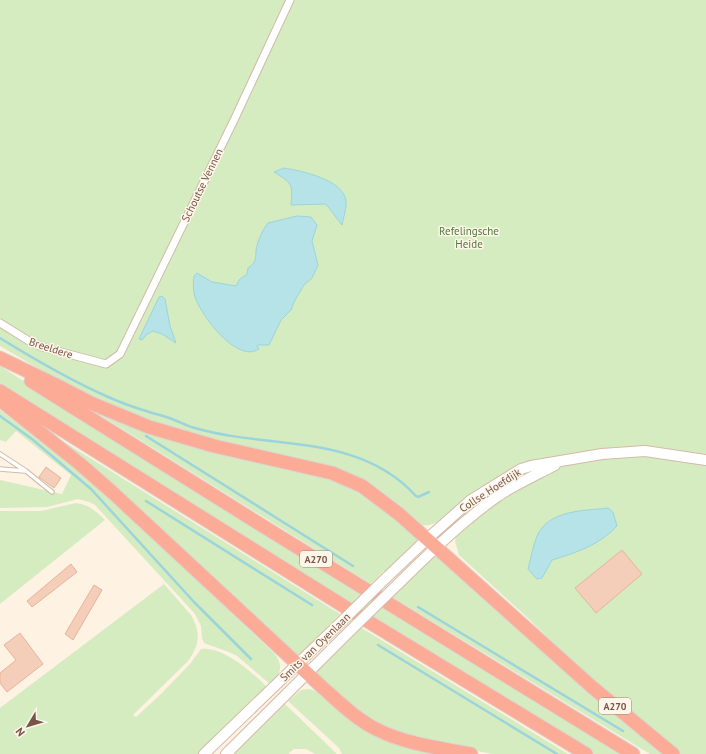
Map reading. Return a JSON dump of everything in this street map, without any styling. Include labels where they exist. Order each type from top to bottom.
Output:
[{"type":"highway","name":"A270","points":[[0,360],[54,384],[93,404],[149,427],[214,446],[332,474],[362,486],[374,494],[431,543],[592,687],[673,754]]},
{"type":"highway","name":"A270","points":[[0,360],[266,528],[633,754]]},
{"type":"highway","name":"A270","points":[[0,391],[241,543],[586,754]]},
{"type":"highway","points":[[0,400],[80,464],[107,488],[352,713],[377,730],[389,736],[471,754]]},
{"type":"main road","name":"Collse Hoefdijk","points":[[431,543],[458,527],[499,495],[563,460],[602,454],[645,452],[706,460]]},
{"type":"main road","name":"Smits van Oyenlaan","points":[[226,754],[336,627],[386,578],[431,543]]},
{"type":"main road","name":"Smits van Oyenlaan","points":[[204,754],[302,668],[347,634],[397,585],[431,543]]},
{"type":"street","name":"Schoutse Vennen","points":[[106,364],[116,358],[123,349],[235,118],[290,0]]},
{"type":"street","name":"Breeldere","points":[[0,323],[29,341],[42,347],[106,364]]},
{"type":"lane","points":[[0,454],[26,471],[52,492]]},
{"type":"lane","points":[[0,469],[26,471]]},
{"type":"green space","name":"Refelingsche Heide","points":[[0,0],[706,0],[706,754],[681,754],[653,732],[571,661],[529,619],[459,555],[455,541],[456,536],[438,539],[437,536],[448,514],[433,524],[422,525],[390,498],[366,481],[340,469],[200,436],[162,425],[84,393],[60,381],[0,346],[0,326],[36,348],[53,353],[41,344],[0,321]]},
{"type":"green space","points":[[0,366],[209,498],[625,754],[594,754],[403,639],[0,386]]},
{"type":"green space","points":[[76,400],[271,463],[358,487],[418,538],[418,541],[386,573],[384,571],[371,584]]},
{"type":"green space","points":[[0,410],[72,467],[140,527],[274,653],[280,665],[277,677],[270,684],[237,656],[204,643],[201,626],[195,614],[95,505],[78,499],[47,507],[0,508],[0,480],[62,494],[71,475],[16,431],[6,442],[0,440]]},
{"type":"green space","points":[[37,425],[340,614],[298,657]]},
{"type":"green space","points":[[76,503],[85,505],[92,509],[105,520],[0,604],[0,511],[41,511]]},
{"type":"green space","points":[[435,553],[664,754],[650,754],[392,597]]},
{"type":"green space","points":[[164,584],[191,615],[198,633],[197,644],[188,661],[133,715],[136,717],[161,694],[190,664],[201,649],[210,649],[228,656],[246,668],[267,687],[198,754],[0,754],[0,708]]},
{"type":"green space","points":[[360,627],[568,754],[492,754],[414,738],[367,719],[314,673]]},
{"type":"green space","points":[[307,689],[320,693],[356,724],[376,735],[408,747],[442,754],[342,754],[339,748],[288,701],[301,690]]},
{"type":"green space","points":[[285,704],[337,754],[315,754],[306,749],[294,749],[288,754],[233,754]]},
{"type":"water","points":[[284,168],[320,177],[337,187],[343,193],[346,201],[342,225],[326,204],[291,205],[292,193],[290,185],[285,179],[274,172]]},
{"type":"water","points":[[297,216],[311,217],[317,225],[312,241],[318,265],[312,278],[304,285],[295,300],[291,310],[281,320],[269,345],[258,345],[257,346],[259,349],[250,352],[241,350],[221,335],[204,315],[195,297],[193,286],[194,276],[197,273],[212,282],[236,286],[239,280],[247,274],[248,268],[254,263],[259,240],[268,223]]},
{"type":"water","points":[[162,296],[165,299],[170,326],[176,343],[162,334],[153,331],[146,335],[142,340],[139,339],[159,297]]},
{"type":"water","points":[[608,508],[613,512],[617,526],[610,533],[587,548],[552,560],[542,578],[537,579],[528,569],[537,536],[543,527],[550,521],[568,513]]},
{"type":"building","points":[[46,467],[61,478],[54,488],[39,477]]},
{"type":"building","points":[[622,550],[642,574],[596,613],[575,588]]},
{"type":"building","points":[[71,564],[77,572],[32,607],[27,601]]},
{"type":"building","points":[[94,585],[102,590],[73,640],[65,634]]},
{"type":"building","points":[[20,633],[43,664],[7,692],[0,683],[0,673],[16,660],[4,645]]},
{"type":"waterway","points":[[0,338],[79,383],[131,406],[192,427],[224,435],[312,446],[340,452],[368,461],[393,476],[418,497],[429,492]]},
{"type":"waterway","points":[[0,416],[32,439],[91,489],[194,602],[251,659]]},
{"type":"waterway","points":[[146,436],[353,566]]},
{"type":"waterway","points":[[146,501],[312,605]]},
{"type":"waterway","points":[[418,607],[623,731]]},
{"type":"waterway","points":[[378,645],[557,754]]}]
